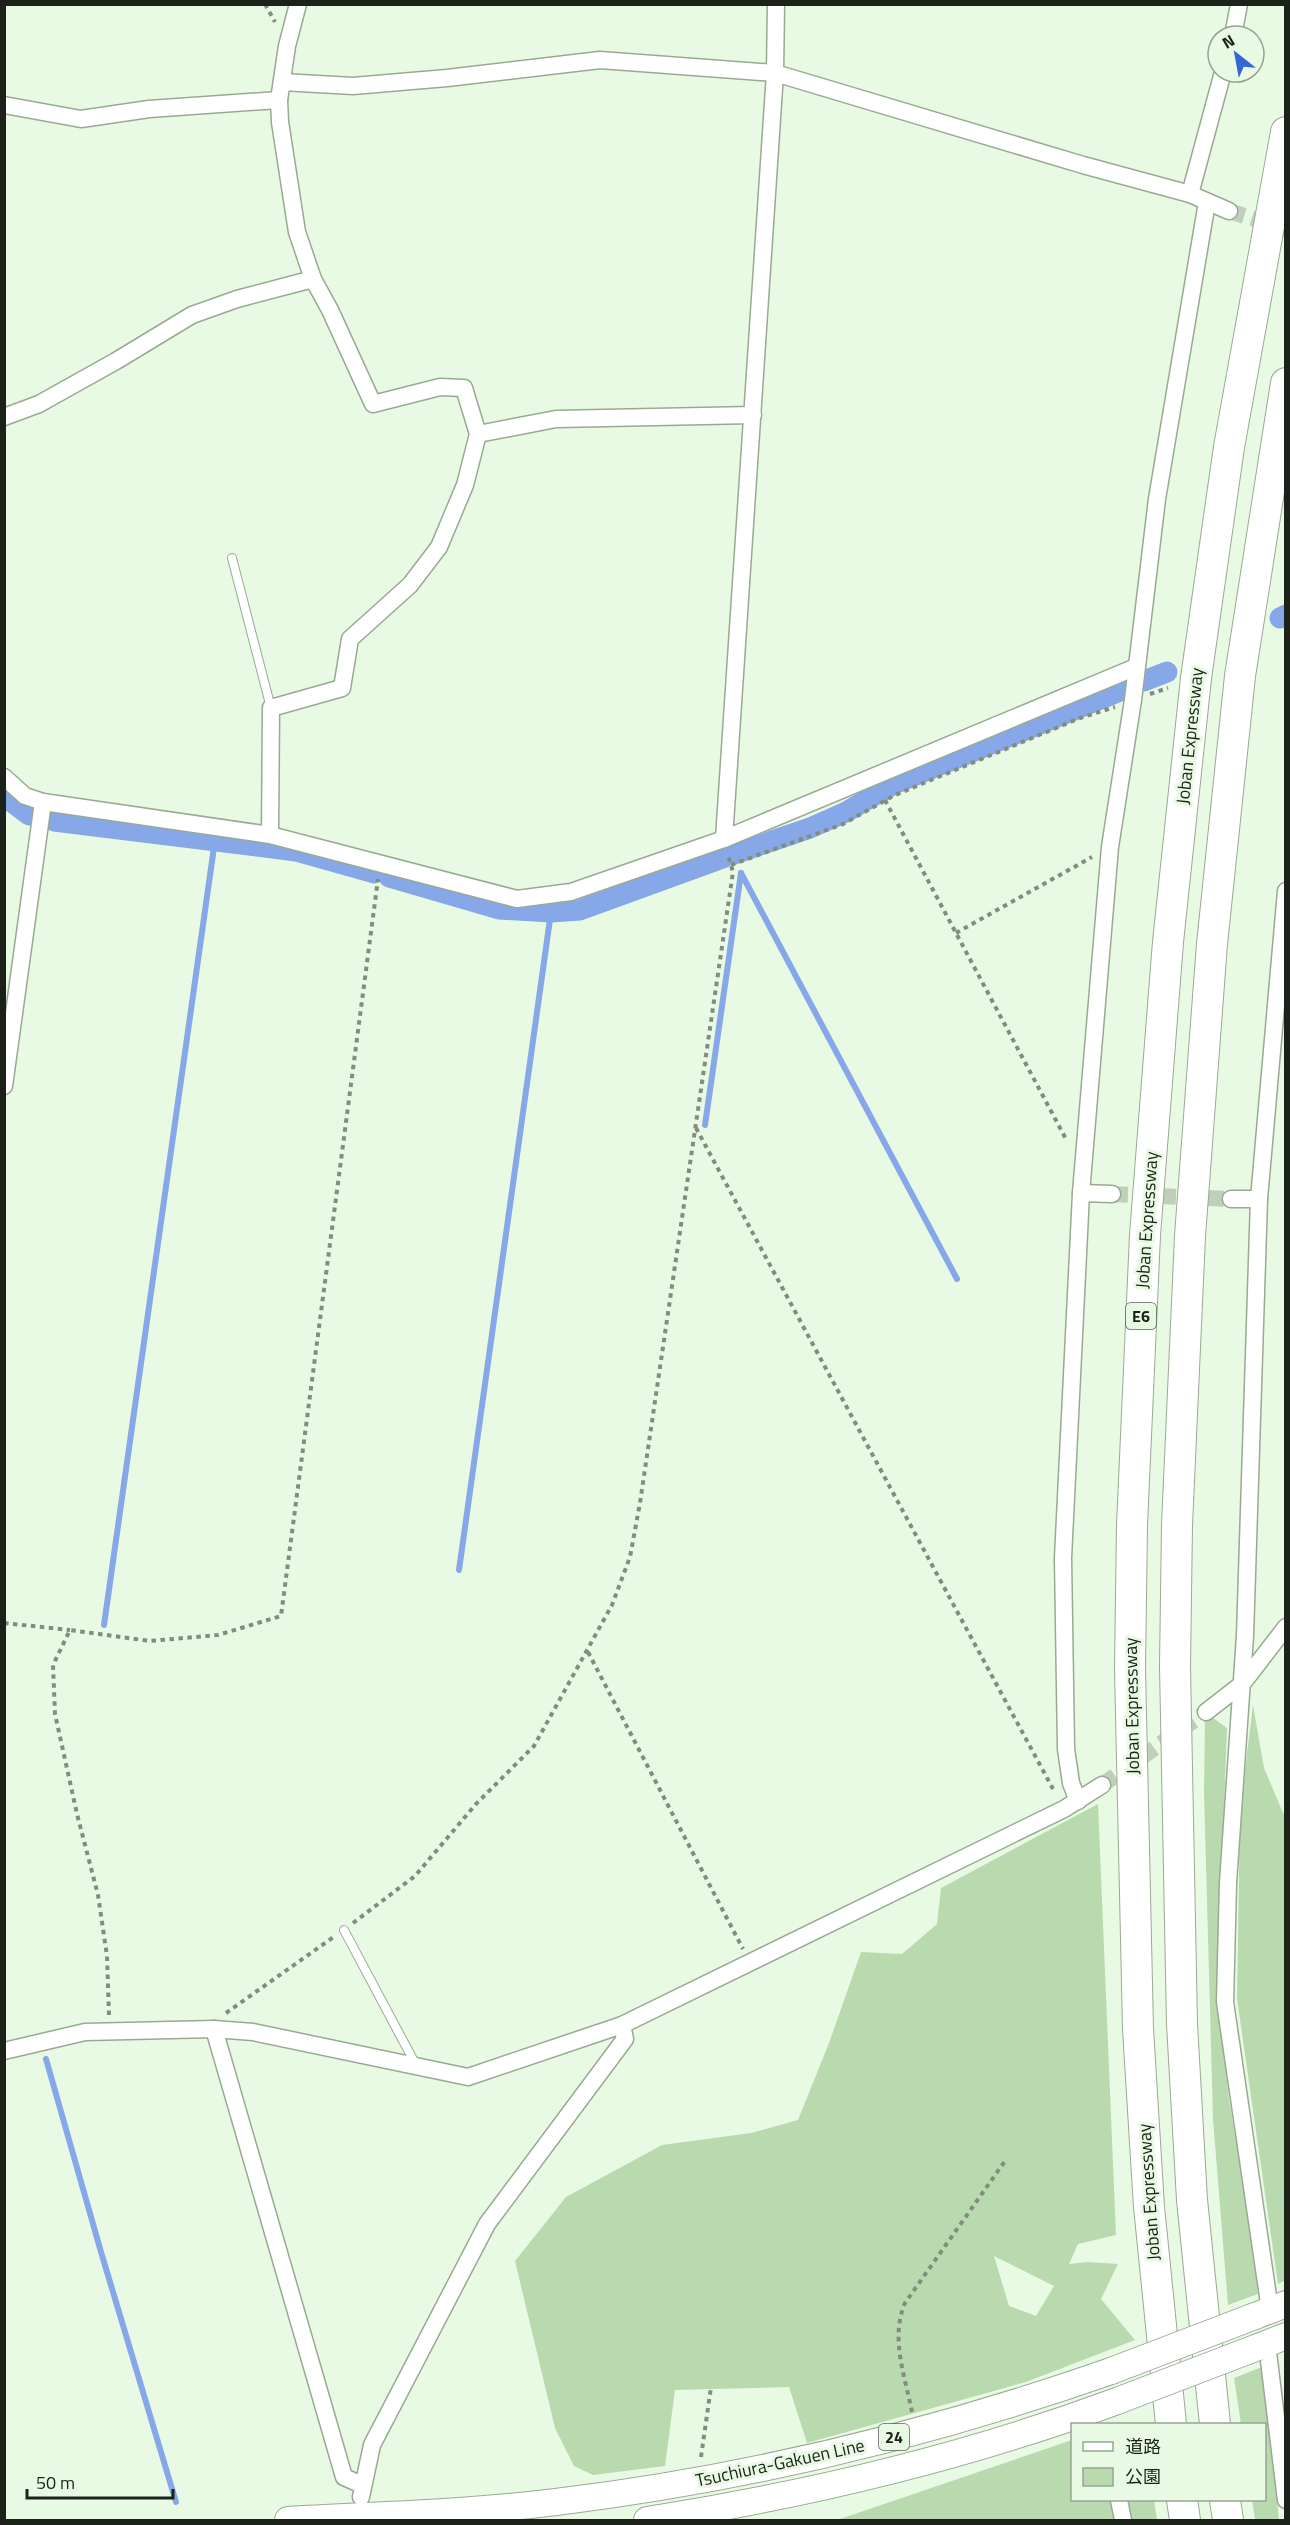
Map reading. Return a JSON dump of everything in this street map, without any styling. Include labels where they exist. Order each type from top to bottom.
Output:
[{"type":"highway","name":"Joban Expressway","points":[[1171,2423],[1149,2207],[1138,2029],[1131,1669],[1132,1514],[1145,1235],[1171,907],[1196,678],[1229,447],[1269,214],[1286,132]]},
{"type":"highway","points":[[1215,2423],[1192,2200],[1182,2024],[1175,1666],[1177,1525],[1190,1236],[1212,944],[1240,676],[1286,383]]},
{"type":"highway","points":[[1182,2501],[1185,2520]]},
{"type":"highway","points":[[1225,2501],[1228,2520]]},
{"type":"main road","name":"Tsuchiura-Gakuen Line","points":[[288,2520],[554,2502],[698,2481],[822,2457],[1040,2396],[1270,2310]]},
{"type":"main road","name":"Tsuchiura-Gakuen Line","points":[[647,2520],[679,2518],[822,2486],[918,2463],[1108,2411],[1270,2342]]},
{"type":"street","points":[[270,835],[271,708],[342,688],[350,639],[410,585],[439,547],[465,485],[478,434],[464,388],[440,387],[373,404],[330,310],[313,279],[297,232],[280,122],[279,100],[287,46],[298,4]]},
{"type":"street","points":[[724,840],[775,74],[776,4]]},
{"type":"street","points":[[1235,24],[1239,4]]},
{"type":"street","points":[[282,82],[353,86],[447,78],[600,60],[775,74],[1071,162],[1190,194],[1229,211]]},
{"type":"street","points":[[1190,194],[1220,84]]},
{"type":"street","points":[[4,105],[81,119],[149,109],[279,100]]},
{"type":"street","points":[[1071,1805],[1071,1783],[1066,1749],[1064,1558],[1081,1193],[1110,847],[1132,700],[1157,499],[1207,202]]},
{"type":"street","points":[[4,417],[39,404],[192,315],[237,299],[313,279]]},
{"type":"street","points":[[478,434],[556,419],[753,415]]},
{"type":"street","points":[[4,777],[25,796],[43,802],[270,835],[517,899],[571,892],[724,840],[1136,667]]},
{"type":"street","points":[[4,1086],[43,802]]},
{"type":"street","points":[[1270,2310],[1225,2002],[1228,1883],[1242,1684],[1259,1199],[1286,891]]},
{"type":"street","points":[[1081,1193],[1112,1194]]},
{"type":"street","points":[[1231,1199],[1259,1199]]},
{"type":"street","points":[[1206,1712],[1242,1684],[1286,1627]]},
{"type":"street","points":[[4,2051],[85,2032],[214,2029],[253,2032],[468,2077],[622,2025],[1071,1805],[1102,1785]]},
{"type":"street","points":[[214,2029],[344,2477],[361,2491],[372,2445],[487,2224],[625,2038],[622,2025]]},
{"type":"street","points":[[1270,2342],[1286,2500]]},
{"type":"street","points":[[672,2485],[679,2518]]},
{"type":"street","points":[[1119,2501],[1123,2520]]},
{"type":"lane","points":[[232,558],[271,708]]},
{"type":"lane","points":[[344,1930],[418,2068]]},
{"type":"path","points":[[731,865],[843,824],[885,800],[1080,718],[1132,700]]},
{"type":"path","points":[[885,800],[1083,1170]]},
{"type":"path","points":[[214,2029],[226,2013],[344,1930],[415,1876],[476,1804],[534,1746],[612,1605],[630,1557],[640,1503],[733,872],[724,840]]},
{"type":"path","points":[[956,933],[1110,847]]},
{"type":"path","points":[[4,1623],[150,1641],[218,1635],[280,1616],[381,863]]},
{"type":"path","points":[[695,1128],[1071,1805]]},
{"type":"path","points":[[70,1630],[52,1665],[55,1713],[76,1814],[98,1895],[107,1956],[110,2030]]},
{"type":"path","points":[[588,1652],[751,1963]]},
{"type":"path","points":[[916,2432],[898,2343],[898,2319],[904,2303],[1005,2161]]},
{"type":"path","points":[[698,2481],[711,2387]]},
{"type":"green space","points":[[1253,1705],[1264,1768],[1283,1813],[1286,1813],[1286,2280],[1278,2284],[1237,1999],[1240,1811]]},
{"type":"green space","points":[[1213,1718],[1227,1728],[1217,1996],[1229,2099],[1253,2242],[1258,2294],[1228,2305],[1213,2119],[1204,1792],[1205,1720]]},
{"type":"green space","points":[[1098,1804],[1116,2235],[1078,2244],[1069,2264],[1087,2262],[1118,2264],[1101,2299],[1135,2340],[1026,2382],[807,2443],[789,2387],[675,2390],[665,2466],[593,2475],[574,2466],[555,2428],[515,2261],[566,2197],[662,2145],[751,2133],[798,2120],[829,2043],[861,1952],[902,1954],[937,1924],[941,1888]],"holes":[[[994,2256],[1054,2286],[1036,2316],[1009,2306]]]},
{"type":"green space","points":[[1264,2366],[1279,2520],[1255,2520],[1252,2501],[1266,2501],[1266,2423],[1241,2423],[1234,2378]]},
{"type":"green space","points":[[1071,2440],[1071,2501],[1112,2501],[1116,2520],[837,2520]]},
{"type":"green space","points":[[1126,2501],[1154,2501],[1157,2520],[1130,2520]]},
{"type":"waterway","points":[[1280,618],[1286,615]]},
{"type":"waterway","points":[[1144,681],[1167,672]]},
{"type":"waterway","points":[[734,854],[810,828],[846,812],[894,784],[1120,691]]},
{"type":"waterway","points":[[4,796],[29,815]]},
{"type":"waterway","points":[[54,821],[296,851],[374,873]]},
{"type":"waterway","points":[[104,1625],[215,840]]},
{"type":"waterway","points":[[389,877],[499,909],[551,912],[580,910],[723,858]]},
{"type":"waterway","points":[[741,873],[957,1279]]},
{"type":"waterway","points":[[705,1125],[741,873]]},
{"type":"waterway","points":[[459,1570],[551,912]]},
{"type":"waterway","points":[[46,2059],[176,2502]]},
{"type":"tunnel","points":[[1229,211],[1286,229]]},
{"type":"tunnel","points":[[1112,1194],[1231,1199]]},
{"type":"tunnel","points":[[1102,1785],[1206,1712]]}]
